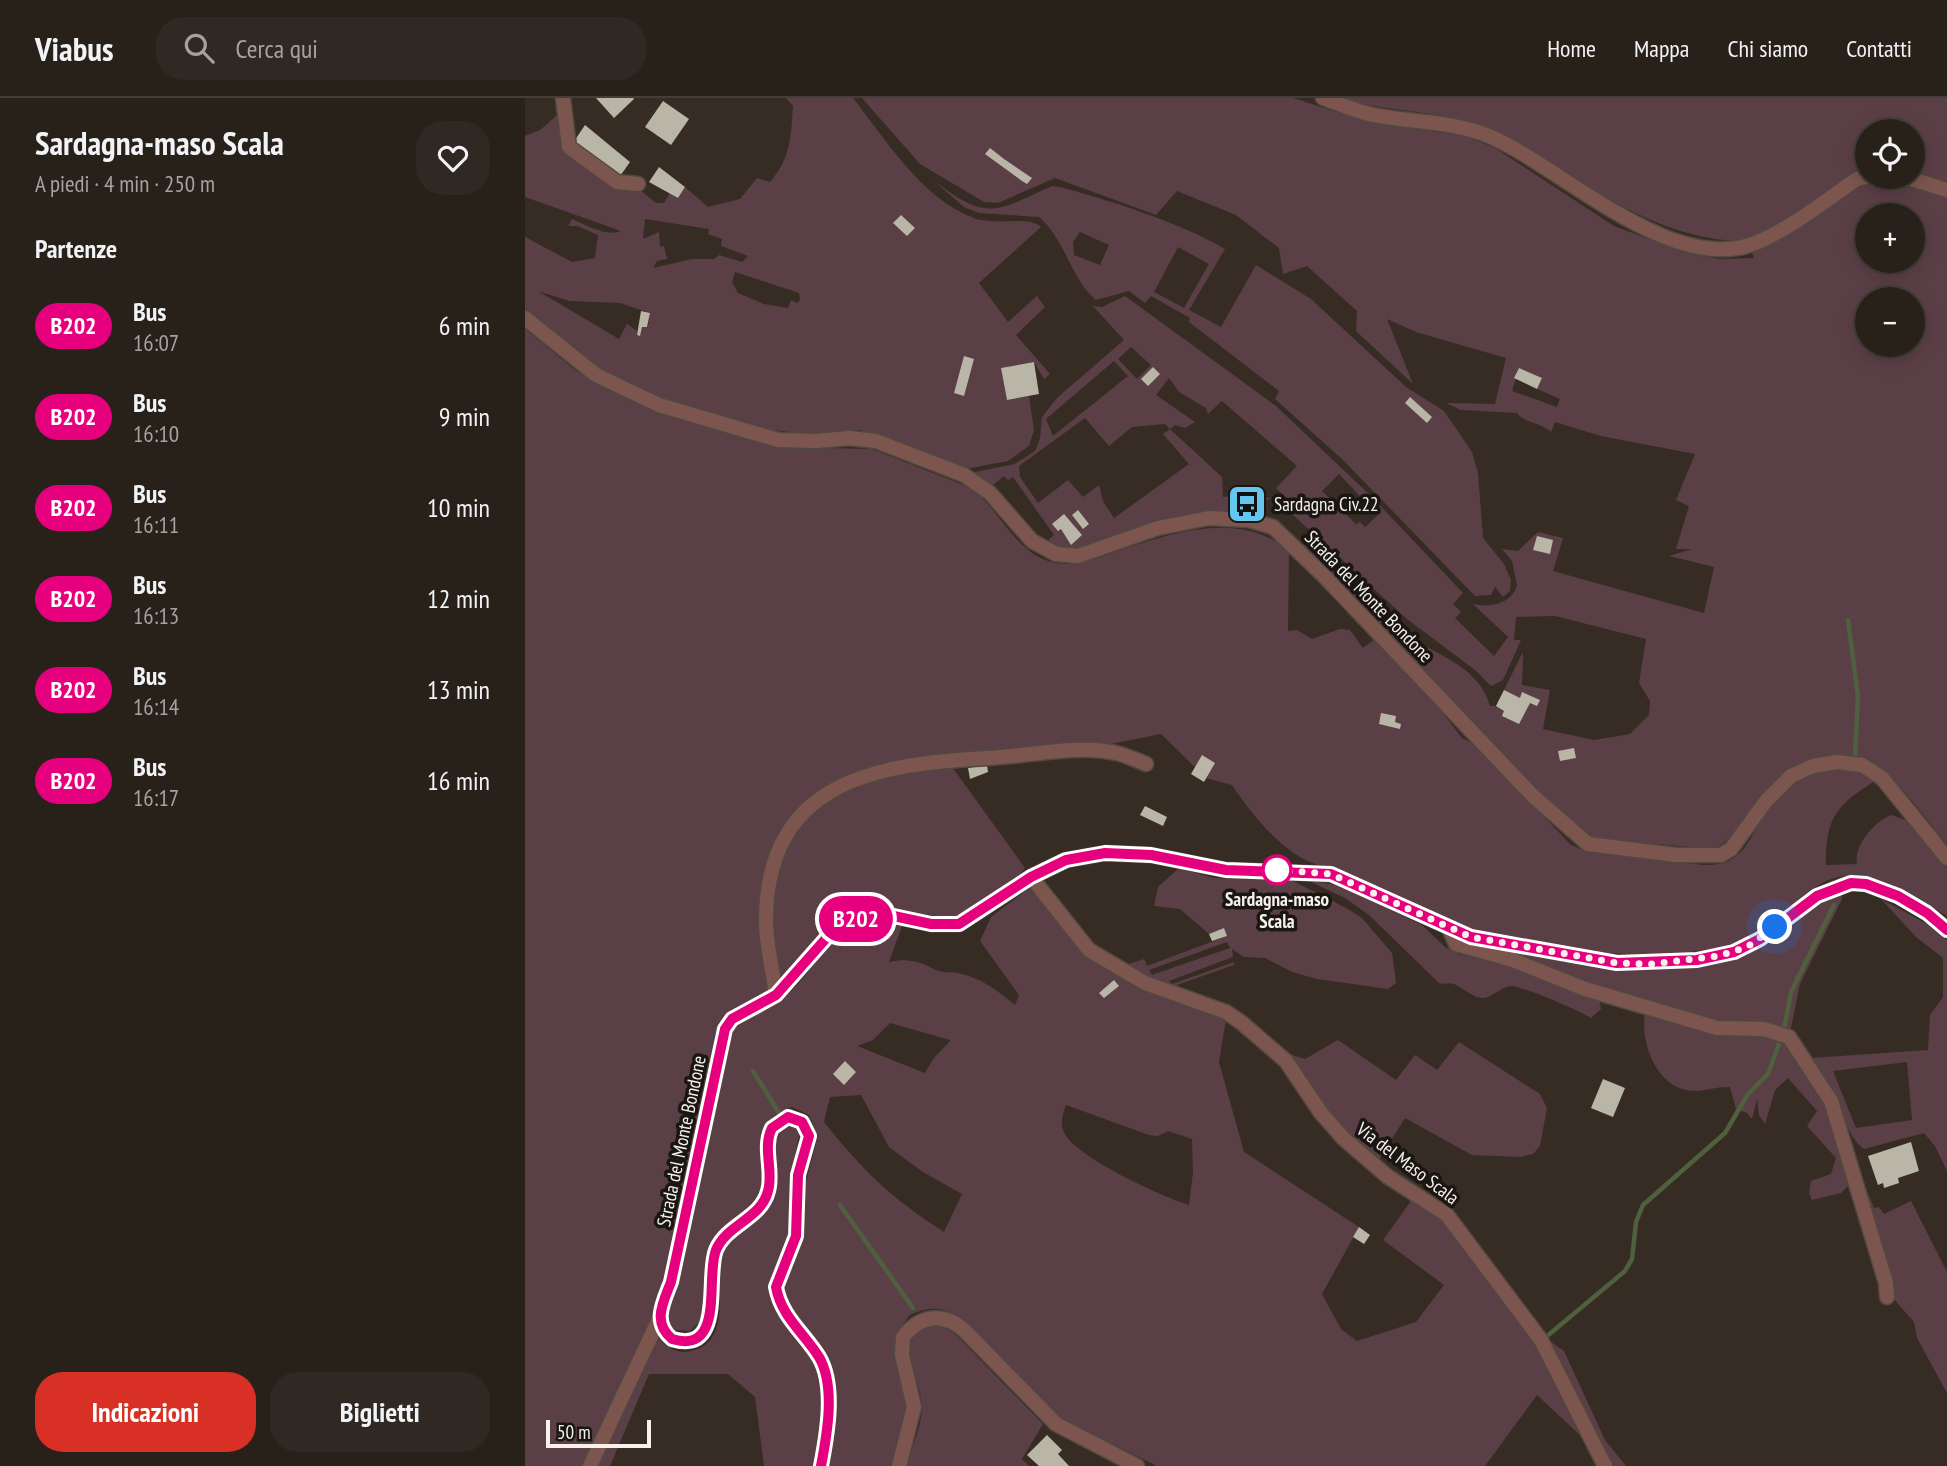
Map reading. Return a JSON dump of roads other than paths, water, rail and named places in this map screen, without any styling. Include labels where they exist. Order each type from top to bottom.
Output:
[{"type":"street","points":[[562,98],[569,147],[617,181],[638,184]]},
{"type":"street","points":[[1323,98],[1367,113],[1451,125],[1489,136],[1649,230],[1683,243],[1717,249],[1759,242],[1855,180]]},
{"type":"street","points":[[1925,183],[1947,190]]},
{"type":"street","name":"Strada del Monte Bondone","points":[[525,318],[596,374],[659,405],[778,440],[849,438],[876,441],[964,475],[990,493],[1032,541],[1056,554],[1078,556],[1158,528],[1209,518],[1249,520],[1273,527],[1324,576],[1533,796],[1587,844],[1677,855],[1721,855],[1731,849],[1766,802],[1791,776],[1812,766],[1837,762],[1862,765],[1882,778],[1947,858]]},
{"type":"street","points":[[776,995],[766,922],[773,865],[785,836],[811,802],[861,779],[957,759],[1089,751],[1116,753],[1146,764]]},
{"type":"street","name":"Strada del Monte Bondone","points":[[590,1466],[659,1319],[671,1282],[725,1029],[732,1019],[776,995],[837,926],[860,917],[889,915],[931,924],[959,924],[1031,877],[1066,860],[1105,853],[1151,855],[1226,870],[1331,874],[1449,928],[1520,947],[1617,963],[1697,960],[1747,947],[1817,896],[1851,883],[1866,884],[1898,896],[1927,913],[1947,930]]},
{"type":"street","name":"Via del Maso Scala","points":[[1031,877],[1089,950],[1145,983],[1226,1012],[1243,1023],[1286,1061],[1321,1113],[1343,1138],[1387,1176],[1447,1215],[1541,1340],[1605,1466]]},
{"type":"street","points":[[1449,928],[1456,944],[1513,960],[1585,989],[1717,1028],[1783,1034],[1831,1101],[1886,1283],[1887,1297]]},
{"type":"street","points":[[659,1319],[662,1328],[672,1339],[690,1341],[703,1332],[712,1304],[711,1280],[716,1251],[727,1233],[756,1212],[768,1191],[767,1144],[772,1128],[788,1117],[802,1122],[809,1136],[798,1175],[796,1236],[776,1287],[783,1309],[817,1354],[825,1372],[827,1403],[821,1466]]},
{"type":"street","points":[[899,1466],[914,1406],[902,1355],[903,1336],[916,1323],[936,1318],[950,1320],[964,1330],[1056,1424],[1137,1466]]},
{"type":"waterway","points":[[1848,620],[1858,696],[1855,756]]},
{"type":"waterway","points":[[1546,1337],[1625,1271],[1632,1259],[1636,1222],[1643,1205],[1725,1133],[1748,1094],[1768,1074],[1784,1030],[1791,992],[1834,905]]},
{"type":"waterway","points":[[753,1071],[779,1113]]},
{"type":"waterway","points":[[840,1205],[913,1308]]},
{"type":"place","name":"Sardagna Civ.22","points":[[1247,504]]},
{"type":"place","name":"Sardagna-maso Scala","points":[[1277,870]]}]
